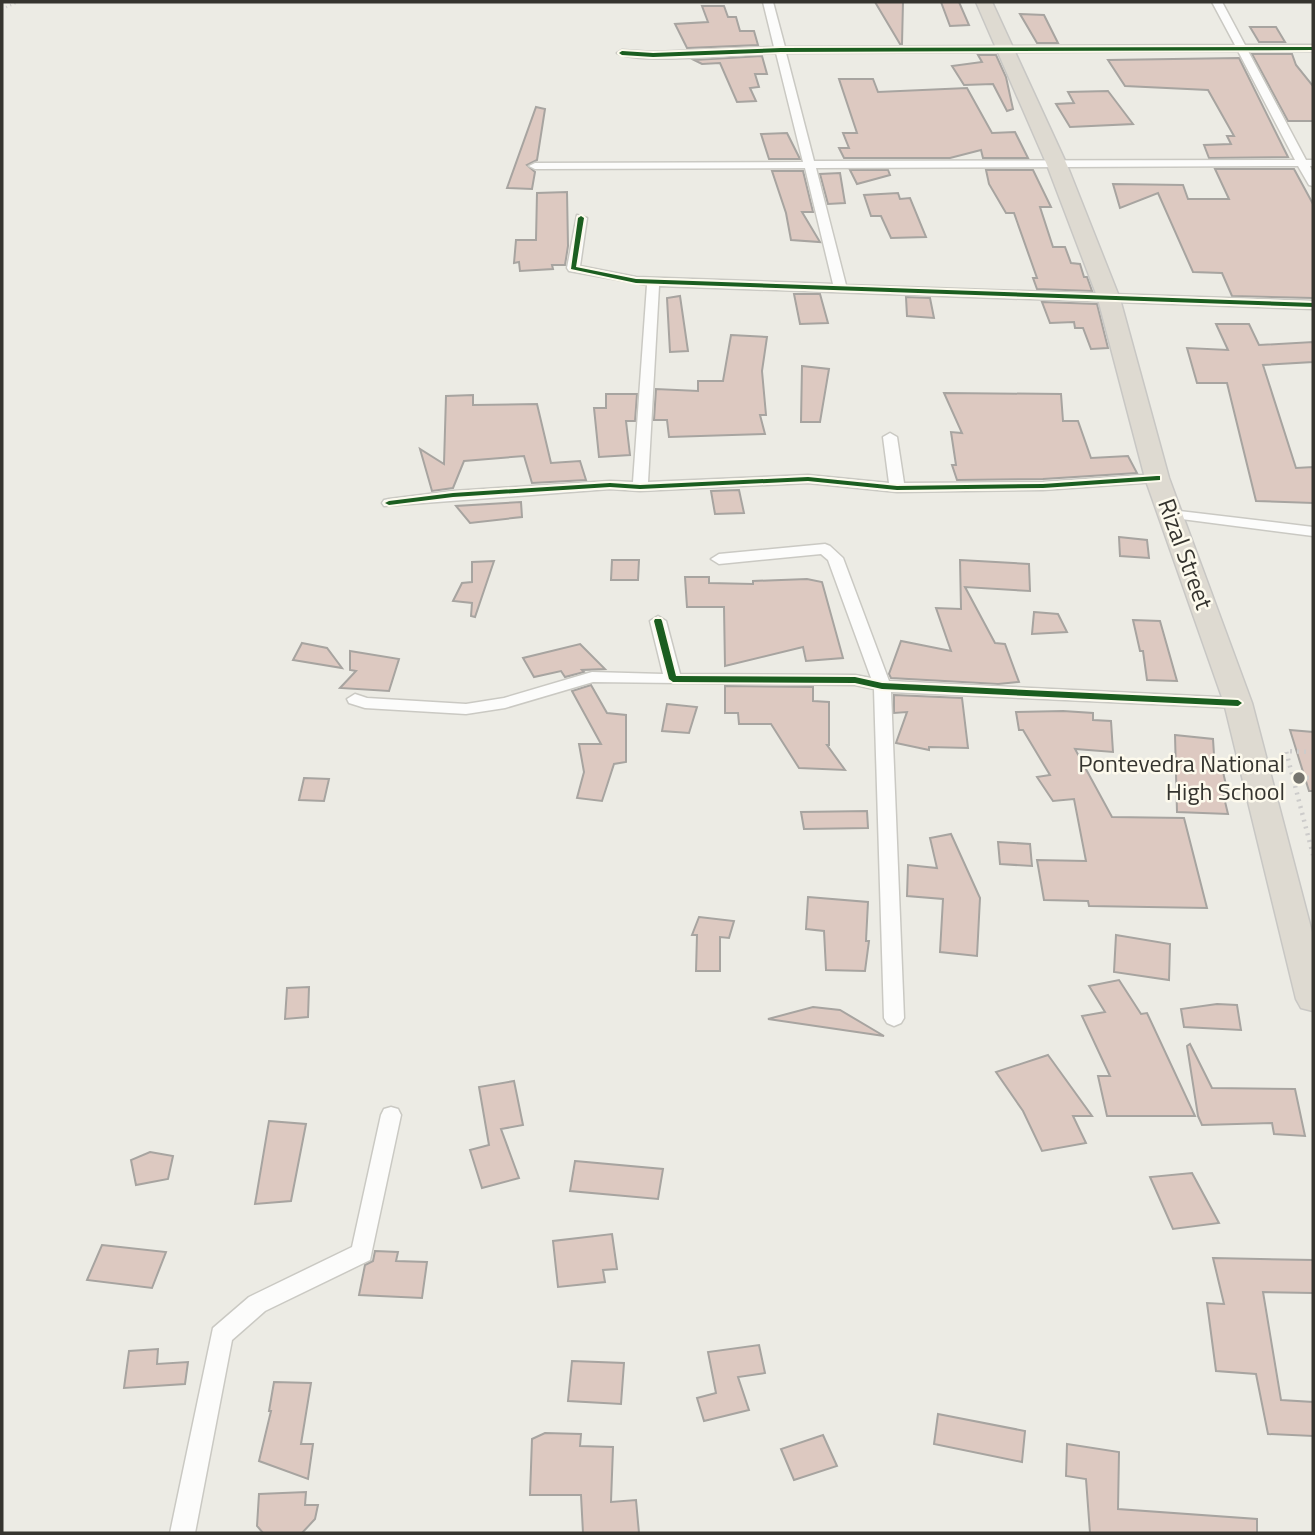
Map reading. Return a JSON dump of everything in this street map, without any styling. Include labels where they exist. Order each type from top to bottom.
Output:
[{"type":"highway","name":"Rizal Street","points":[[984,2],[1058,165],[1108,299],[1157,478],[1238,703],[1313,999]]},
{"type":"street","points":[[768,2],[841,289]]},
{"type":"street","points":[[1217,2],[1240,48],[1308,163],[1313,183]]},
{"type":"street","points":[[622,53],[653,55],[780,50],[1313,48]]},
{"type":"street","points":[[535,166],[1308,163]]},
{"type":"street","points":[[581,218],[573,268],[653,283],[1313,305]]},
{"type":"street","points":[[640,487],[653,283]]},
{"type":"street","points":[[890,437],[897,488]]},
{"type":"street","points":[[389,503],[453,495],[610,485],[640,487],[808,479],[897,488],[1042,486],[1157,478]]},
{"type":"street","points":[[1171,514],[1313,532]]},
{"type":"street","points":[[719,559],[825,549],[835,558],[883,685],[894,1018]]},
{"type":"street","points":[[658,621],[673,679]]},
{"type":"street","points":[[355,699],[365,703],[466,709],[505,703],[592,677],[855,680],[883,685],[1238,703]]},
{"type":"street","points":[[182,1533],[221,1335],[257,1304],[362,1253],[391,1115]]},
{"type":"path","points":[[2,9],[18,2]]},
{"type":"path","points":[[1313,752],[1286,751],[1311,836],[1313,855]]},
{"type":"path","points":[[1293,777],[1313,778]]},
{"type":"path","points":[[1299,835],[1311,836]]},
{"type":"building","points":[[875,2],[903,2],[902,44],[900,44]]},
{"type":"building","points":[[941,2],[959,2],[969,25],[950,26]]},
{"type":"building","points":[[702,6],[724,6],[728,17],[736,17],[740,31],[754,31],[758,45],[687,48],[675,24],[708,22]]},
{"type":"building","points":[[1020,14],[1044,15],[1058,43],[1037,43]]},
{"type":"building","points":[[1250,27],[1276,27],[1285,42],[1259,42]]},
{"type":"building","points":[[1252,54],[1292,54],[1296,65],[1313,86],[1313,121],[1288,121]]},
{"type":"building","points":[[978,55],[996,55],[1006,77],[1013,109],[1007,111],[993,84],[964,85],[952,66],[982,62]]},
{"type":"building","points":[[762,56],[767,74],[755,74],[759,87],[750,88],[756,101],[737,102],[720,63],[702,64],[694,60]]},
{"type":"building","points":[[1239,58],[1288,157],[1209,158],[1204,145],[1231,144],[1227,136],[1234,136],[1208,90],[1125,86],[1108,60]]},
{"type":"building","points":[[839,79],[873,79],[878,92],[967,88],[992,133],[1015,132],[1028,158],[983,158],[981,150],[950,158],[844,158],[839,148],[849,148],[843,133],[857,133]]},
{"type":"building","points":[[1108,91],[1133,124],[1070,127],[1056,104],[1074,103],[1068,92]]},
{"type":"building","points":[[536,107],[545,109],[537,160],[527,165],[535,172],[532,189],[507,188]]},
{"type":"building","points":[[787,133],[800,159],[769,159],[761,134]]},
{"type":"building","points":[[1215,169],[1294,169],[1313,204],[1313,298],[1232,296],[1222,273],[1193,272],[1158,193],[1120,208],[1113,184],[1183,185],[1188,199],[1229,199]]},
{"type":"building","points":[[850,170],[888,170],[890,175],[857,184]]},
{"type":"building","points":[[986,170],[1033,170],[1051,207],[1040,207],[1053,247],[1065,247],[1071,263],[1080,264],[1092,291],[1037,289],[1033,278],[1037,278],[1014,213],[1006,213],[989,184]]},
{"type":"building","points":[[772,171],[803,171],[813,212],[802,212],[820,242],[791,240],[786,213]]},
{"type":"building","points":[[840,173],[845,203],[828,204],[820,174]]},
{"type":"building","points":[[567,192],[568,246],[565,265],[552,265],[553,269],[520,271],[519,262],[514,263],[516,240],[536,240],[537,193]]},
{"type":"building","points":[[898,193],[900,199],[910,198],[926,237],[891,238],[881,216],[871,216],[864,195]]},
{"type":"building","points":[[794,294],[820,294],[828,323],[800,324]]},
{"type":"building","points":[[680,296],[688,351],[670,352],[667,298]]},
{"type":"building","points":[[906,297],[930,298],[934,318],[907,316]]},
{"type":"building","points":[[1042,302],[1097,304],[1108,348],[1091,349],[1083,328],[1075,328],[1074,322],[1050,323]]},
{"type":"building","points":[[1216,324],[1249,324],[1259,345],[1313,342],[1313,362],[1263,365],[1296,468],[1313,467],[1313,503],[1256,501],[1227,383],[1197,383],[1187,348],[1228,350]]},
{"type":"building","points":[[731,335],[767,337],[762,371],[766,415],[760,415],[765,434],[669,437],[667,420],[654,420],[656,389],[698,391],[698,381],[723,381]]},
{"type":"building","points":[[802,366],[829,369],[820,422],[801,422]]},
{"type":"building","points":[[944,393],[1061,394],[1063,421],[1078,421],[1091,458],[1128,456],[1137,473],[1043,479],[957,480],[952,465],[956,465],[951,432],[962,433]]},
{"type":"building","points":[[606,394],[637,394],[635,421],[626,421],[630,455],[599,457],[594,408],[606,408]]},
{"type":"building","points":[[473,395],[473,405],[537,404],[551,463],[580,461],[586,480],[532,483],[524,456],[464,461],[453,488],[432,491],[420,449],[444,464],[446,396]]},
{"type":"building","points":[[739,490],[744,513],[715,514],[711,491]]},
{"type":"building","points":[[521,502],[522,517],[470,523],[456,506]]},
{"type":"building","points":[[1119,537],[1147,540],[1149,558],[1120,556]]},
{"type":"building","points":[[612,560],[639,560],[638,580],[611,580]]},
{"type":"building","points":[[960,560],[1029,564],[1030,591],[965,587],[995,643],[1005,644],[1019,682],[998,684],[891,678],[889,674],[901,641],[951,651],[936,608],[961,609]]},
{"type":"building","points":[[494,561],[475,617],[471,616],[472,603],[453,601],[462,583],[472,582],[472,562]]},
{"type":"building","points":[[685,577],[709,577],[709,583],[753,584],[753,581],[807,579],[822,582],[843,658],[806,661],[803,647],[725,666],[724,607],[687,607]]},
{"type":"building","points":[[1034,612],[1058,614],[1067,632],[1032,634]]},
{"type":"building","points":[[1133,620],[1160,621],[1177,681],[1147,680],[1143,651],[1140,651]]},
{"type":"building","points":[[302,643],[327,648],[342,668],[293,660]]},
{"type":"building","points":[[580,644],[605,669],[582,670],[584,672],[565,677],[561,671],[534,677],[523,658]]},
{"type":"building","points":[[350,651],[399,659],[389,691],[340,688],[356,671],[350,670]]},
{"type":"building","points":[[591,685],[607,713],[626,715],[626,762],[614,764],[602,801],[577,798],[584,772],[579,744],[601,744],[572,691]]},
{"type":"building","points":[[725,686],[813,687],[813,701],[829,702],[827,745],[845,770],[799,768],[771,724],[739,724],[738,713],[725,713]]},
{"type":"building","points":[[894,695],[962,698],[968,748],[929,747],[929,750],[896,743],[907,712],[894,713]]},
{"type":"building","points":[[667,704],[697,707],[689,733],[662,731]]},
{"type":"building","points":[[1016,712],[1093,713],[1093,720],[1111,721],[1113,752],[1075,749],[1112,817],[1184,818],[1207,908],[1089,906],[1088,901],[1044,900],[1037,860],[1086,861],[1074,799],[1053,801],[1037,777],[1050,775],[1023,730],[1019,730]]},
{"type":"building","points":[[1290,730],[1313,732],[1313,791],[1309,791]]},
{"type":"building","points":[[1175,735],[1213,739],[1215,771],[1223,772],[1227,789],[1222,789],[1228,814],[1177,812]]},
{"type":"building","points":[[304,778],[329,779],[324,801],[299,800]]},
{"type":"building","points":[[867,811],[868,828],[804,829],[801,812]]},
{"type":"building","points":[[951,834],[980,898],[977,956],[940,952],[943,899],[907,896],[908,865],[937,868],[930,838]]},
{"type":"building","points":[[998,842],[1030,844],[1032,866],[1000,864]]},
{"type":"building","points":[[808,897],[868,902],[866,941],[869,941],[865,971],[826,970],[824,931],[806,929]]},
{"type":"building","points":[[699,917],[734,921],[729,938],[720,937],[720,971],[696,971],[697,935],[692,935]]},
{"type":"building","points":[[1116,935],[1170,944],[1169,980],[1114,972]]},
{"type":"building","points":[[1119,980],[1141,1014],[1147,1013],[1195,1116],[1107,1116],[1098,1076],[1110,1076],[1082,1016],[1105,1012],[1089,986]]},
{"type":"building","points":[[309,987],[308,1017],[285,1019],[287,988]]},
{"type":"building","points":[[1217,1004],[1237,1005],[1241,1030],[1184,1027],[1181,1009]]},
{"type":"building","points":[[813,1007],[840,1010],[884,1036],[768,1019]]},
{"type":"building","points":[[1190,1044],[1212,1088],[1295,1089],[1305,1136],[1274,1134],[1272,1123],[1202,1125],[1198,1116],[1187,1046]]},
{"type":"building","points":[[1048,1055],[1092,1116],[1073,1116],[1086,1143],[1042,1151],[1023,1111],[996,1072]]},
{"type":"building","points":[[514,1081],[523,1125],[501,1129],[519,1178],[482,1188],[470,1150],[489,1145],[479,1087]]},
{"type":"building","points":[[269,1121],[306,1124],[291,1201],[255,1204]]},
{"type":"building","points":[[150,1152],[173,1156],[168,1179],[136,1185],[131,1160]]},
{"type":"building","points":[[575,1161],[663,1169],[658,1199],[570,1191]]},
{"type":"building","points":[[1192,1173],[1219,1223],[1173,1229],[1150,1177]]},
{"type":"building","points":[[612,1234],[617,1269],[603,1270],[605,1282],[558,1287],[553,1241]]},
{"type":"building","points":[[102,1245],[166,1252],[152,1288],[87,1280]]},
{"type":"building","points":[[375,1251],[398,1252],[396,1261],[427,1262],[422,1298],[359,1295],[365,1265],[373,1261]]},
{"type":"building","points":[[1213,1258],[1313,1260],[1313,1293],[1263,1292],[1281,1400],[1313,1402],[1313,1436],[1268,1434],[1256,1374],[1216,1371],[1207,1303],[1224,1304]]},
{"type":"building","points":[[759,1345],[765,1373],[738,1377],[749,1410],[704,1421],[697,1398],[716,1393],[708,1352]]},
{"type":"building","points":[[158,1349],[157,1364],[188,1362],[185,1384],[124,1388],[129,1351]]},
{"type":"building","points":[[572,1361],[624,1363],[621,1404],[568,1401]]},
{"type":"building","points":[[274,1382],[311,1383],[301,1444],[313,1444],[308,1479],[259,1461],[271,1411]]},
{"type":"building","points":[[938,1414],[1025,1431],[1022,1462],[934,1444]]},
{"type":"building","points":[[545,1433],[581,1434],[580,1446],[613,1447],[611,1502],[636,1500],[639,1533],[583,1533],[581,1495],[530,1495],[532,1439]]},
{"type":"building","points":[[823,1435],[837,1466],[794,1480],[781,1449]]},
{"type":"building","points":[[1067,1444],[1119,1452],[1118,1509],[1257,1519],[1257,1533],[1090,1533],[1086,1479],[1066,1476]]},
{"type":"building","points":[[306,1492],[305,1505],[318,1505],[315,1519],[302,1533],[263,1533],[257,1526],[259,1494]]},
{"type":"cycle path","points":[[622,53],[653,55],[781,50],[1313,48]]},
{"type":"cycle path","points":[[581,218],[573,268],[636,281],[1313,305]]},
{"type":"cycle path","points":[[389,503],[453,495],[610,485],[640,487],[808,479],[897,488],[1043,486],[1157,478]]},
{"type":"cycle path","points":[[658,621],[673,679],[855,680],[882,686],[1238,703]]},
{"type":"place","name":"Pontevedra National High School","points":[[1299,778]]}]
